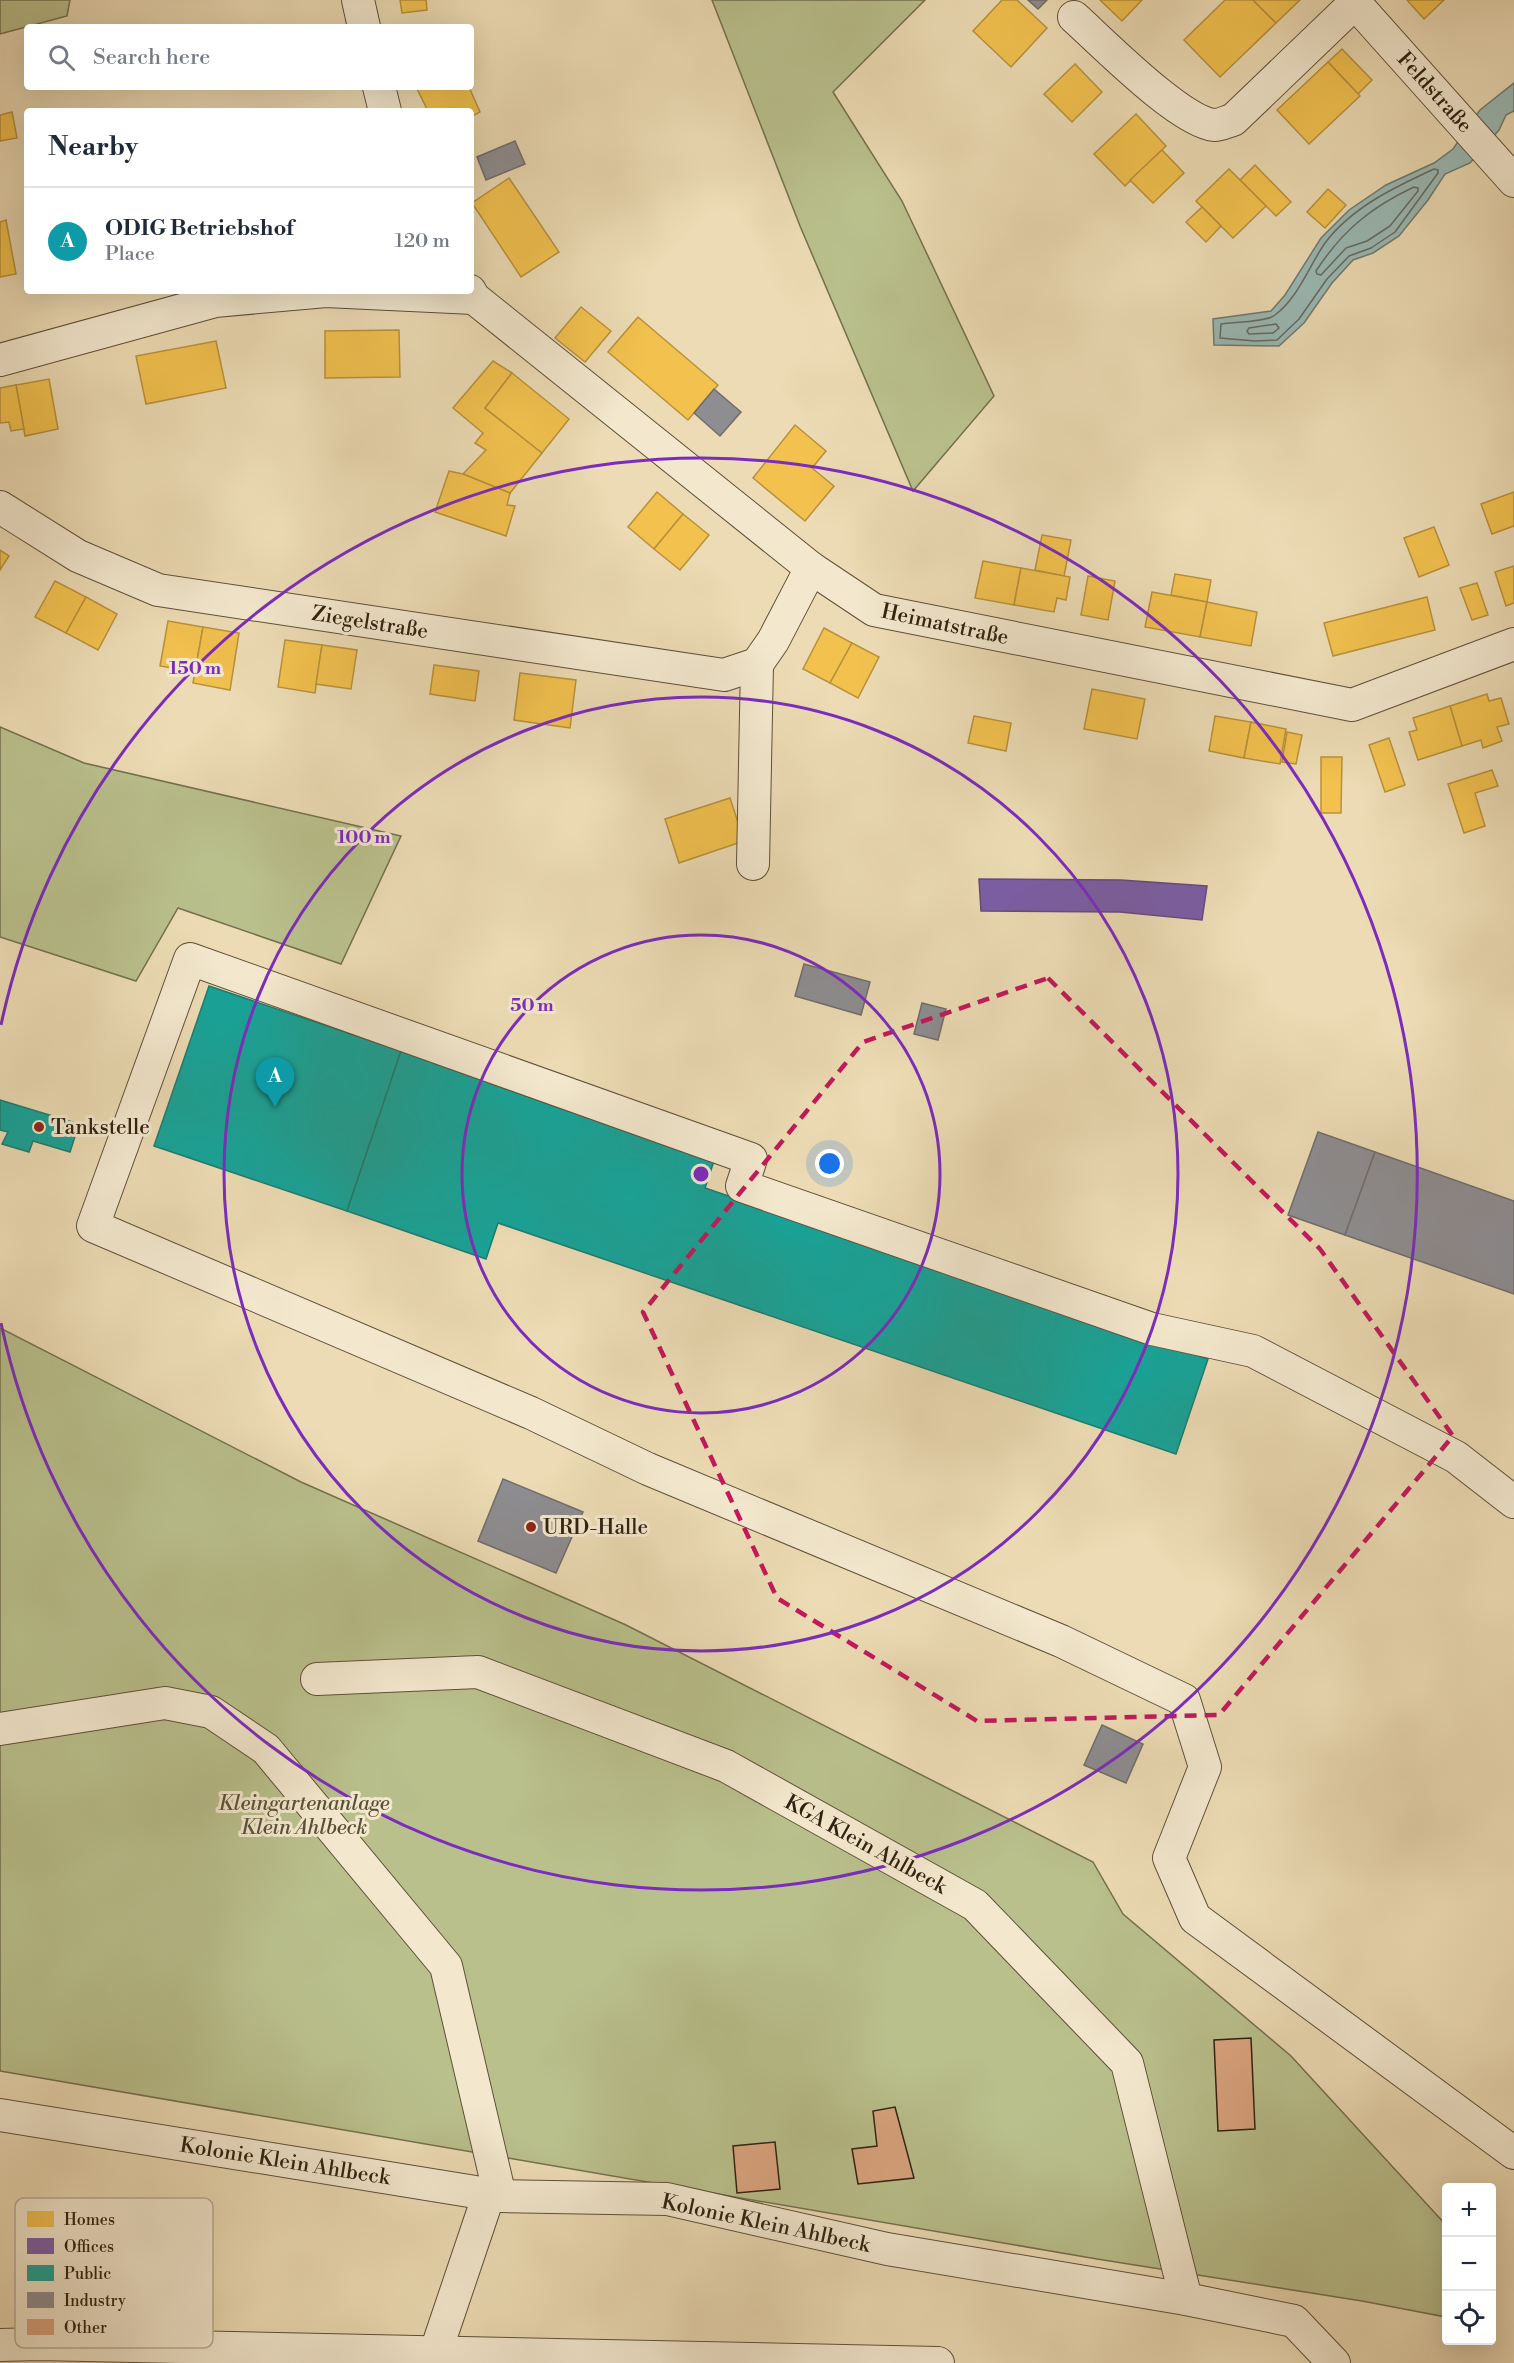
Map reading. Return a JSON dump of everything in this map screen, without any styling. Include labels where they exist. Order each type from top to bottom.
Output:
[{"type":"street","points":[[358,0],[363,24]]},
{"type":"street","points":[[1074,17],[1149,84],[1191,117],[1216,125],[1233,120],[1357,1]]},
{"type":"street","name":"Feldstraße","points":[[1357,1],[1514,181]]},
{"type":"street","points":[[380,90],[384,108]]},
{"type":"street","points":[[0,360],[215,301],[293,294]]},
{"type":"street","points":[[436,294],[472,295]]},
{"type":"street","name":"Heimatstraße","points":[[472,295],[810,568],[874,610],[1352,705],[1514,644]]},
{"type":"street","name":"Ziegelstraße","points":[[0,507],[78,556],[158,590],[724,675],[757,663]]},
{"type":"street","points":[[753,864],[757,663],[773,641],[810,568]]},
{"type":"street","points":[[1514,1503],[1456,1457],[1253,1351],[1152,1329],[742,1186],[751,1159],[190,959],[93,1226],[531,1413],[659,1474],[1061,1641],[1184,1700],[1205,1767],[1169,1858],[1195,1918],[1514,2153]]},
{"type":"street","name":"KGA Klein Ahlbeck","points":[[317,1679],[478,1672],[726,1766],[975,1905],[1127,2063],[1186,2299]]},
{"type":"street","points":[[0,1729],[165,1703],[211,1712],[266,1749],[446,1966],[494,2195],[435,2354]]},
{"type":"street","name":"Kolonie Klein Ahlbeck","points":[[0,2115],[494,2195],[667,2199],[887,2249],[1186,2299],[1294,2321],[1334,2363]]},
{"type":"street","points":[[0,2345],[40,2354],[435,2354],[939,2363]]},
{"type":"highlighted area","points":[[1048,978],[1320,1249],[1453,1436],[1219,1715],[977,1721],[777,1598],[643,1312],[863,1042]]},
{"type":"green space","points":[[0,0],[70,0],[67,16],[37,24],[24,24],[24,28],[0,34]]},
{"type":"green space","points":[[712,0],[925,0],[833,92],[902,201],[994,396],[913,491],[800,226]]},
{"type":"green space","points":[[0,727],[84,763],[401,836],[341,964],[178,908],[136,981],[0,937]]},
{"type":"green space","name":"Kleingartenanlage Klein Ahlbeck","points":[[0,1328],[301,1482],[626,1625],[1093,1862],[1123,1914],[1291,2056],[1442,2221],[1442,2316],[1362,2301],[1097,2259],[0,2071]]},
{"type":"water","points":[[1514,83],[1514,111],[1506,115],[1499,130],[1470,163],[1445,174],[1428,200],[1399,236],[1373,253],[1353,260],[1332,283],[1304,323],[1279,346],[1214,345],[1213,319],[1271,311],[1285,295],[1321,238],[1349,210],[1386,185],[1434,163],[1453,149],[1480,110]]},
{"type":"building: Homes","points":[[400,0],[426,0],[427,10],[402,13]]},
{"type":"building: Homes","points":[[1002,0],[1017,0],[1047,28],[1011,67],[973,31]]},
{"type":"building: Homes","points":[[1100,0],[1142,0],[1122,21]]},
{"type":"building: Homes","points":[[1225,0],[1253,0],[1276,23],[1220,77],[1184,40]]},
{"type":"building: Homes","points":[[1253,0],[1300,0],[1276,23]]},
{"type":"building: Homes","points":[[1407,0],[1444,0],[1424,19]]},
{"type":"building: Homes","points":[[1342,49],[1372,80],[1358,94],[1328,62]]},
{"type":"building: Homes","points":[[1328,62],[1360,96],[1309,144],[1277,110]]},
{"type":"building: Homes","points":[[1075,64],[1102,92],[1072,122],[1044,94]]},
{"type":"building: Homes","points":[[418,90],[470,90],[480,112],[474,115],[474,108],[426,108]]},
{"type":"building: Homes","points":[[12,112],[17,138],[0,141],[0,115]]},
{"type":"building: Homes","points":[[1136,114],[1166,146],[1125,186],[1094,154]]},
{"type":"building: Homes","points":[[1162,150],[1184,173],[1153,203],[1130,180]]},
{"type":"building: Homes","points":[[1255,165],[1291,202],[1276,216],[1240,180]]},
{"type":"building: Homes","points":[[1229,169],[1266,206],[1233,238],[1196,201]]},
{"type":"building: Homes","points":[[509,178],[559,252],[521,277],[474,206],[474,202]]},
{"type":"building: Homes","points":[[1328,189],[1346,205],[1325,228],[1307,212]]},
{"type":"building: Homes","points":[[1202,207],[1221,226],[1206,242],[1186,222]]},
{"type":"building: Homes","points":[[6,220],[16,274],[0,277],[0,222]]},
{"type":"building: Homes","points":[[581,307],[611,331],[585,362],[555,338]]},
{"type":"building: Homes","points":[[638,317],[718,385],[688,420],[608,352]]},
{"type":"building: Homes","points":[[399,330],[400,377],[325,378],[325,331]]},
{"type":"building: Homes","points":[[216,341],[226,388],[146,404],[136,356]]},
{"type":"building: Homes","points":[[493,361],[512,373],[485,408],[542,453],[510,493],[463,474],[486,450],[475,443],[483,433],[453,408]]},
{"type":"building: Homes","points":[[512,373],[569,419],[542,453],[485,408]]},
{"type":"building: Homes","points":[[49,379],[58,429],[25,436],[16,385]]},
{"type":"building: Homes","points":[[16,385],[24,429],[11,431],[9,422],[0,423],[0,388]]},
{"type":"building: Homes","points":[[795,425],[826,451],[812,468],[834,486],[805,521],[753,478]]},
{"type":"building: Homes","points":[[449,471],[463,474],[510,493],[507,505],[515,506],[506,536],[435,512]]},
{"type":"building: Homes","points":[[657,492],[683,514],[654,549],[628,527]]},
{"type":"building: Homes","points":[[1514,492],[1514,526],[1492,534],[1481,504]]},
{"type":"building: Homes","points":[[683,514],[709,535],[680,570],[654,549]]},
{"type":"building: Homes","points":[[1434,527],[1449,565],[1419,577],[1404,538]]},
{"type":"building: Homes","points":[[1042,535],[1071,540],[1064,576],[1035,570]]},
{"type":"building: Homes","points":[[0,550],[9,556],[0,570]]},
{"type":"building: Homes","points":[[983,561],[1021,568],[1014,605],[975,598]]},
{"type":"building: Homes","points":[[1514,566],[1514,603],[1506,606],[1495,572]]},
{"type":"building: Homes","points":[[1021,568],[1070,577],[1066,600],[1057,598],[1054,612],[1014,605]]},
{"type":"building: Homes","points":[[1175,574],[1211,580],[1207,602],[1171,595]]},
{"type":"building: Homes","points":[[1088,576],[1115,581],[1108,620],[1081,615]]},
{"type":"building: Homes","points":[[55,581],[86,597],[66,633],[35,617]]},
{"type":"building: Homes","points":[[1477,583],[1488,615],[1472,620],[1460,588]]},
{"type":"building: Homes","points":[[1152,592],[1207,602],[1200,637],[1145,627]]},
{"type":"building: Homes","points":[[86,597],[117,614],[98,650],[66,633]]},
{"type":"building: Homes","points":[[1427,597],[1435,630],[1333,656],[1324,623]]},
{"type":"building: Homes","points":[[1207,602],[1257,612],[1251,646],[1200,637]]},
{"type":"building: Homes","points":[[168,621],[203,627],[195,672],[160,666]]},
{"type":"building: Homes","points":[[203,627],[239,633],[230,690],[193,683]]},
{"type":"building: Homes","points":[[824,628],[852,643],[830,683],[803,669]]},
{"type":"building: Homes","points":[[285,640],[322,645],[315,693],[278,687]]},
{"type":"building: Homes","points":[[852,643],[879,657],[858,698],[830,683]]},
{"type":"building: Homes","points":[[322,645],[357,650],[351,689],[316,684]]},
{"type":"building: Homes","points":[[434,665],[479,671],[475,701],[430,694]]},
{"type":"building: Homes","points":[[520,673],[576,680],[570,728],[514,720]]},
{"type":"building: Homes","points":[[1092,689],[1145,699],[1137,739],[1084,729]]},
{"type":"building: Homes","points":[[1487,694],[1489,701],[1501,698],[1509,724],[1497,727],[1502,741],[1483,748],[1481,740],[1462,746],[1450,706]]},
{"type":"building: Homes","points":[[1450,706],[1462,746],[1418,760],[1409,732],[1417,730],[1413,718]]},
{"type":"building: Homes","points":[[974,716],[1011,723],[1006,751],[968,743]]},
{"type":"building: Homes","points":[[1215,716],[1251,722],[1244,758],[1209,751]]},
{"type":"building: Homes","points":[[1251,722],[1286,729],[1280,764],[1244,758]]},
{"type":"building: Homes","points":[[1287,732],[1302,735],[1296,764],[1282,762]]},
{"type":"building: Homes","points":[[1389,738],[1405,785],[1385,792],[1369,745]]},
{"type":"building: Homes","points":[[1321,757],[1342,757],[1341,813],[1321,813]]},
{"type":"building: Homes","points":[[1492,770],[1498,786],[1475,793],[1485,826],[1464,833],[1448,784]]},
{"type":"building: Homes","points":[[730,798],[744,841],[679,863],[665,819]]},
{"type":"building: Offices","points":[[979,879],[1121,880],[1207,886],[1202,920],[1120,912],[981,911]]},
{"type":"building: Public","points":[[209,986],[401,1051],[347,1211],[154,1146]]},
{"type":"building: Public","points":[[401,1051],[715,1158],[705,1188],[1208,1359],[1176,1454],[498,1223],[486,1259],[347,1211]]},
{"type":"building: Public","name":"Tankstelle","points":[[0,1100],[79,1124],[70,1152],[33,1141],[29,1152],[2,1144],[8,1132],[0,1130]]},
{"type":"building: Industry","points":[[1028,0],[1047,0],[1038,9]]},
{"type":"building: Industry","points":[[515,141],[525,164],[486,180],[477,157]]},
{"type":"building: Industry","points":[[714,389],[741,412],[720,436],[694,413]]},
{"type":"building: Industry","points":[[804,964],[870,982],[861,1015],[795,996]]},
{"type":"building: Industry","points":[[922,1003],[946,1009],[938,1040],[914,1034]]},
{"type":"building: Industry","points":[[1318,1132],[1375,1152],[1345,1235],[1288,1215]]},
{"type":"building: Industry","points":[[1375,1152],[1514,1201],[1514,1294],[1345,1235]]},
{"type":"building: Industry","name":"URD-Halle","points":[[503,1479],[583,1512],[556,1573],[478,1541]]},
{"type":"building: Industry","points":[[1102,1725],[1143,1744],[1126,1783],[1084,1765]]},
{"type":"building: Other","points":[[1251,2038],[1255,2129],[1218,2131],[1214,2040]]},
{"type":"building: Other","points":[[895,2107],[914,2178],[858,2184],[852,2149],[877,2146],[873,2111]]},
{"type":"building: Other","points":[[775,2142],[780,2189],[737,2193],[733,2146]]},
{"type":"place","name":"ODIG Betriebshof","points":[[275,1107]]},
{"type":"place","name":"Tankstelle","points":[[39,1127]]},
{"type":"place","name":"URD-Halle","points":[[531,1527]]}]
